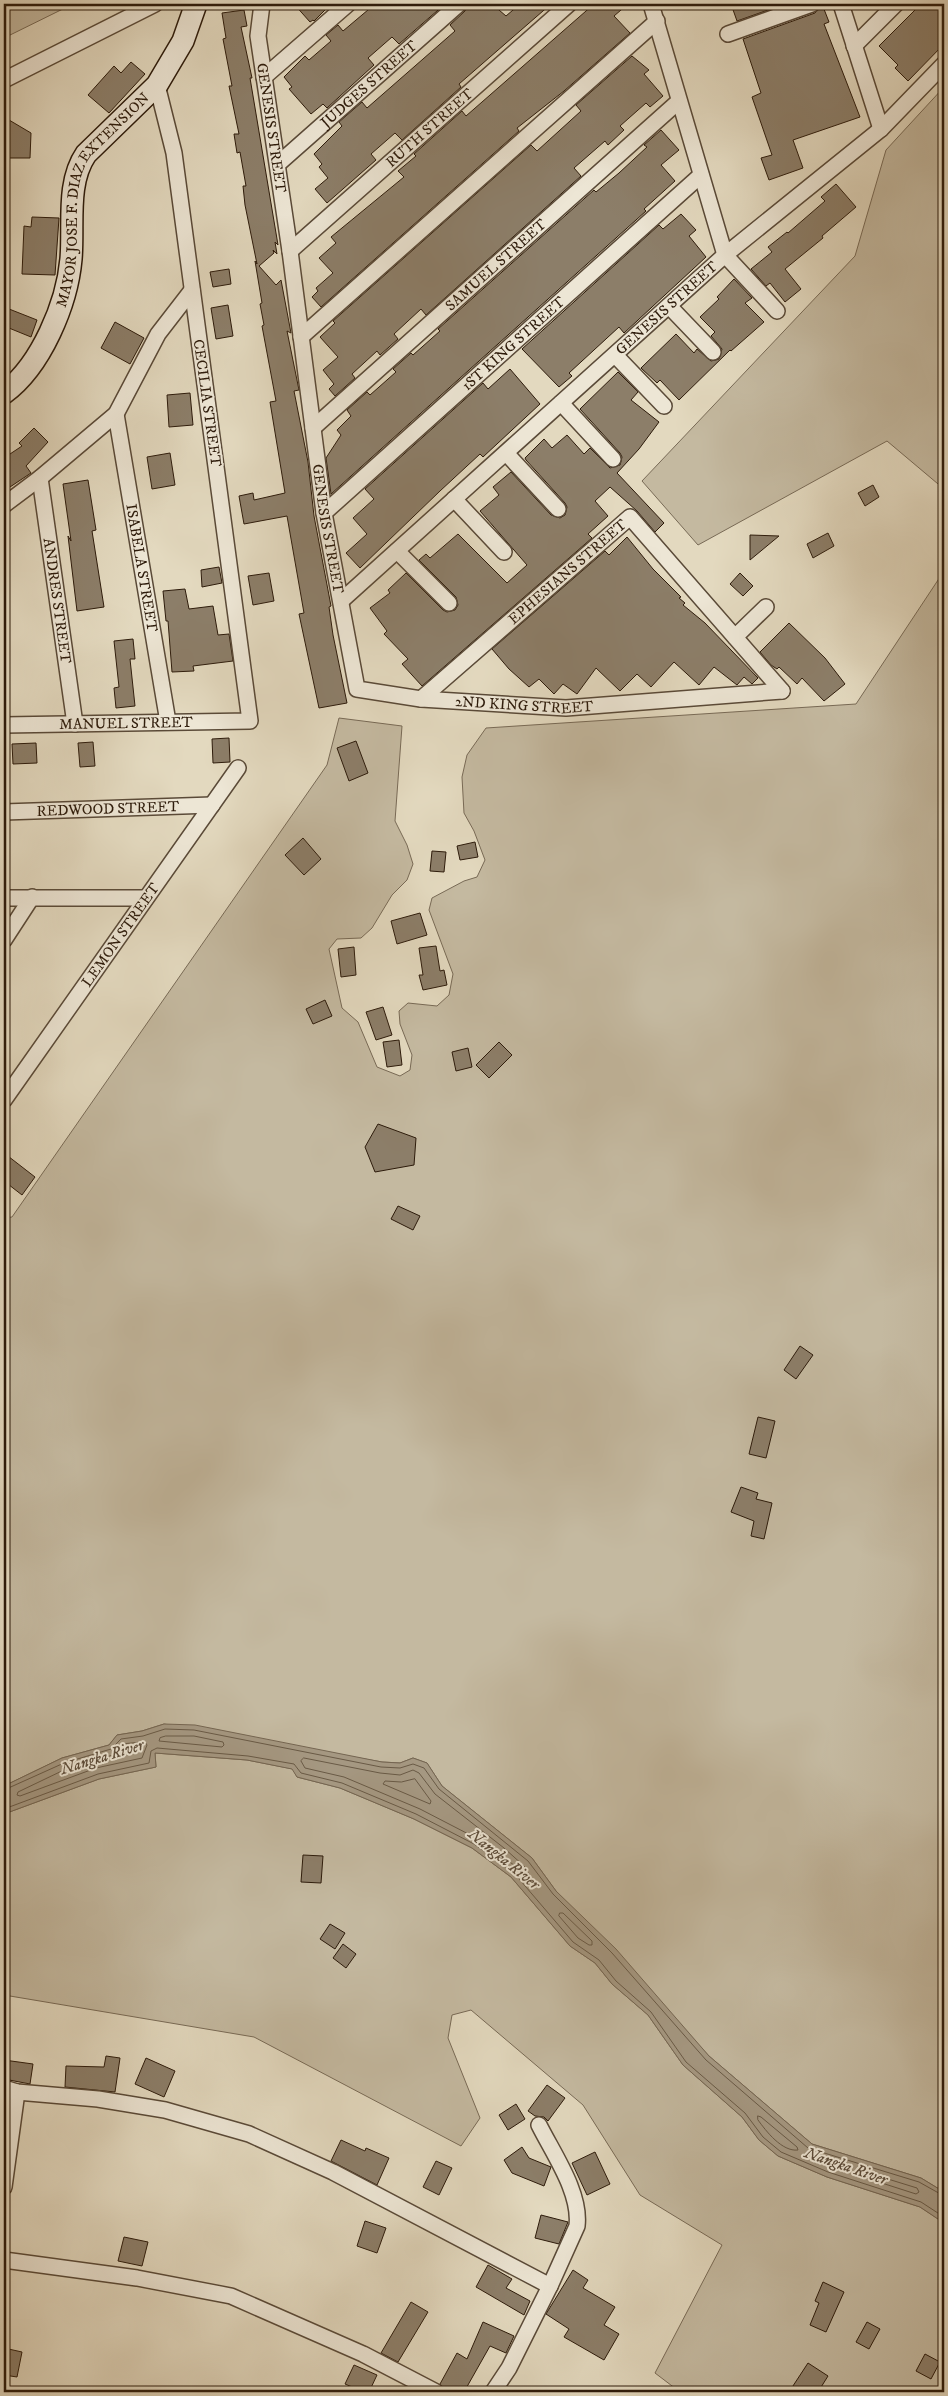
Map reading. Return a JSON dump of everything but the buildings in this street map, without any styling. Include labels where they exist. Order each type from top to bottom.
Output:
[{"type":"street","points":[[4,80],[155,4]]},
{"type":"street","name":"MAYOR JOSE F. DIAZ EXTENSION","points":[[4,393],[24,376],[33,364],[63,298],[71,259],[74,187],[80,163],[86,154],[132,112],[157,85],[183,40],[196,4]]},
{"type":"street","name":"GENESIS STREET","points":[[262,4],[258,36],[278,164],[324,513],[341,601]]},
{"type":"street","points":[[264,77],[348,4]]},
{"type":"street","name":"JUDGES STREET","points":[[278,164],[459,4]]},
{"type":"street","name":"RUTH STREET","points":[[290,251],[569,4]]},
{"type":"street","name":"GENESIS STREET","points":[[651,4],[725,255]]},
{"type":"street","points":[[728,34],[812,4]]},
{"type":"street","points":[[841,4],[881,129]]},
{"type":"street","points":[[854,46],[896,4]]},
{"type":"street","points":[[301,336],[657,21]]},
{"type":"street","name":"GENESIS STREET","points":[[341,601],[725,255],[881,129],[944,64]]},
{"type":"street","name":"CECILIA STREET","points":[[157,85],[174,153],[250,722]]},
{"type":"street","name":"SAMUEL STREET","points":[[313,428],[679,101]]},
{"type":"street","name":"1ST KING STREET","points":[[324,513],[701,175]]},
{"type":"street","points":[[725,255],[777,311]]},
{"type":"street","points":[[4,505],[40,478],[116,414],[162,328],[192,290]]},
{"type":"street","points":[[669,306],[713,352]]},
{"type":"street","points":[[615,355],[664,406]]},
{"type":"street","points":[[561,403],[613,459]]},
{"type":"street","name":"ISABELA STREET","points":[[116,414],[168,722]]},
{"type":"street","points":[[506,453],[558,509]]},
{"type":"street","name":"ANDRES STREET","points":[[40,478],[74,724]]},
{"type":"street","points":[[454,499],[504,552]]},
{"type":"street","name":"EPHESIANS STREET","points":[[421,699],[630,517],[782,691]]},
{"type":"street","points":[[397,551],[448,603]]},
{"type":"street","name":"2ND KING STREET","points":[[341,601],[357,689],[421,699],[566,708],[782,691]]},
{"type":"street","points":[[735,637],[766,607]]},
{"type":"street","name":"MANUEL STREET","points":[[4,725],[250,722]]},
{"type":"street","name":"LEMON STREET","points":[[4,1100],[238,768]]},
{"type":"street","name":"REDWOOD STREET","points":[[4,812],[212,805]]},
{"type":"street","points":[[4,940],[32,897]]},
{"type":"street","points":[[4,898],[146,898]]},
{"type":"street","points":[[4,2187],[10,2090],[98,2099],[165,2110],[249,2134],[333,2172],[550,2286]]},
{"type":"street","points":[[493,2392],[509,2368],[550,2286],[574,2235],[578,2217],[578,2205],[539,2125]]},
{"type":"street","points":[[4,2260],[137,2278],[231,2296],[363,2354],[436,2392]]},
{"type":"shaded area","points":[[4,4],[73,4],[4,38]]},
{"type":"shaded area","points":[[944,87],[944,489],[887,441],[698,545],[642,481],[855,256],[886,150]]},
{"type":"shaded area","points":[[944,571],[944,2192],[921,2178],[812,2144],[709,2056],[556,1891],[532,1858],[442,1786],[427,1763],[413,1758],[400,1763],[382,1762],[164,1724],[142,1731],[117,1735],[109,1745],[62,1758],[4,1786],[4,1218],[12,1217],[327,765],[339,718],[402,726],[395,821],[407,845],[413,864],[407,880],[392,895],[372,928],[361,938],[337,939],[329,949],[342,1008],[358,1022],[377,1067],[400,1076],[410,1070],[412,1055],[400,1024],[399,1011],[408,1003],[437,1006],[449,995],[453,974],[429,910],[432,898],[464,881],[477,877],[485,860],[474,831],[464,813],[462,777],[467,755],[486,728],[856,704]]},
{"type":"shaded area","points":[[155,1753],[247,1760],[293,1769],[297,1777],[340,1788],[414,1819],[472,1848],[511,1877],[570,1946],[595,1963],[612,1984],[648,2015],[683,2065],[742,2117],[759,2140],[778,2156],[827,2177],[920,2207],[944,2223],[944,2392],[680,2392],[655,2373],[722,2245],[640,2195],[583,2105],[471,2010],[452,2015],[448,2038],[480,2118],[461,2146],[254,2037],[4,1995],[4,1814],[99,1779],[156,1767]]},
{"type":"water","name":"Nangka River","points":[[164,1724],[195,1725],[382,1762],[400,1763],[413,1758],[427,1763],[442,1786],[532,1858],[556,1891],[616,1949],[709,2056],[812,2144],[921,2178],[944,2192],[944,2223],[920,2207],[827,2177],[778,2156],[759,2140],[742,2117],[683,2065],[648,2015],[612,1984],[595,1963],[570,1946],[511,1877],[472,1848],[414,1819],[340,1788],[297,1777],[292,1769],[247,1760],[155,1753],[156,1767],[99,1779],[4,1814],[4,1786],[62,1758],[109,1745],[117,1735],[142,1731]]}]
